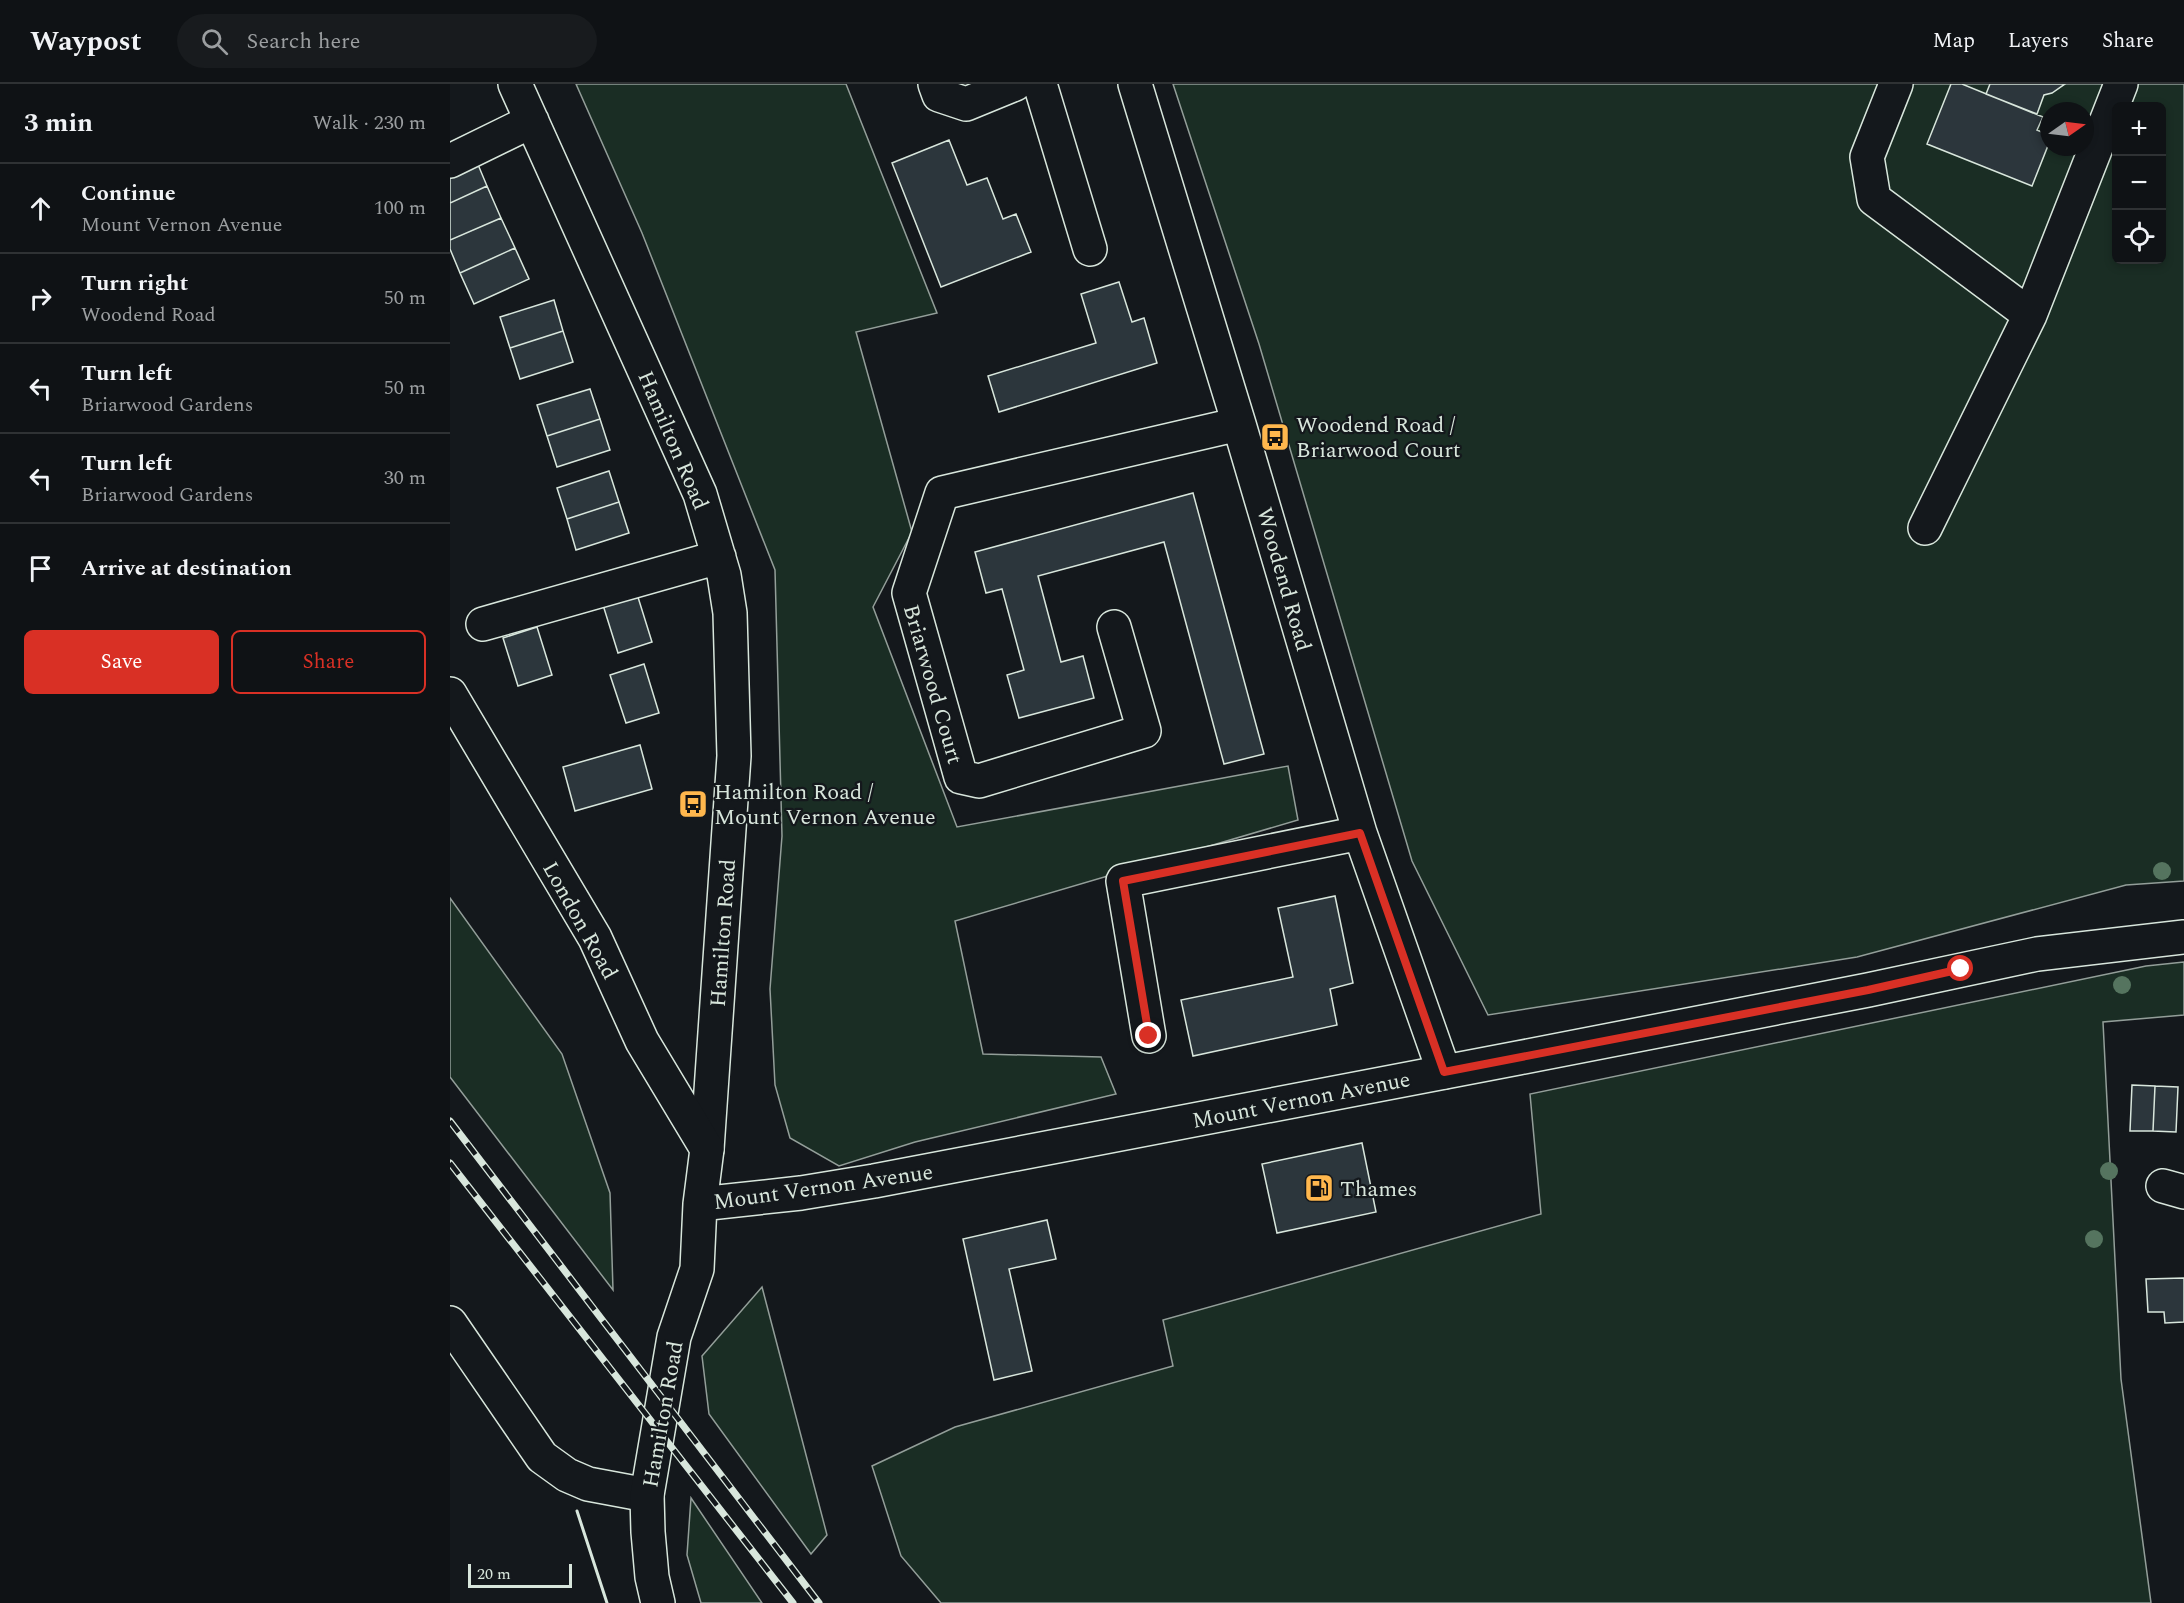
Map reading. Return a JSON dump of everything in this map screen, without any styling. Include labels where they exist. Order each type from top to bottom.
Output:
[{"type":"street","name":"Hamilton Road","points":[[515,84],[700,494],[719,557],[730,614],[734,756],[707,1149],[699,1204],[697,1269],[674,1337],[647,1495],[652,1577],[658,1603]]},
{"type":"street","points":[[935,84],[939,95],[966,104],[1015,84]]},
{"type":"street","points":[[1040,84],[1090,249]]},
{"type":"street","name":"Woodend Road","points":[[1135,84],[1360,833],[1444,1072]]},
{"type":"street","points":[[1896,84],[1867,157],[1874,199],[2030,315]]},
{"type":"street","points":[[1925,528],[2030,315],[2121,84]]},
{"type":"street","points":[[450,161],[532,121]]},
{"type":"street","name":"Briarwood Court","points":[[1114,627],[1144,730],[979,781],[961,777],[909,593],[942,493],[1239,424]]},
{"type":"street","points":[[483,624],[719,557]]},
{"type":"street","name":"London Road","points":[[450,694],[595,938],[642,1041],[707,1149]]},
{"type":"street","points":[[1149,1036],[1123,881],[1360,833]]},
{"type":"street","name":"Mount Vernon Avenue","points":[[699,1204],[801,1193],[874,1181],[1845,994],[2037,954],[2184,937]]},
{"type":"street","points":[[450,1323],[542,1457],[567,1475],[588,1484],[647,1495]]},
{"type":"green space","points":[[576,84],[846,84],[937,313],[856,332],[912,532],[873,607],[957,827],[1288,766],[1298,820],[955,921],[983,1054],[1101,1057],[1116,1094],[915,1142],[839,1166],[790,1138],[775,1085],[770,989],[782,836],[775,570],[642,233]]},
{"type":"green space","points":[[1173,84],[2184,84],[2184,881],[2126,885],[1857,957],[1488,1015],[1412,861],[1259,344]]},
{"type":"green space","points":[[450,898],[562,1054],[610,1193],[613,1290],[450,1077]]},
{"type":"green space","points":[[2184,962],[2184,1015],[2103,1022],[2121,1379],[2151,1603],[941,1603],[901,1556],[872,1466],[955,1427],[1173,1366],[1163,1320],[1541,1214],[1530,1094],[2146,966]]},
{"type":"green space","points":[[762,1287],[827,1535],[811,1554],[709,1414],[702,1356]]},
{"type":"green space","points":[[691,1498],[762,1603],[701,1603],[687,1555]]},
{"type":"building","points":[[1951,84],[1962,84],[2040,116],[2037,130],[2040,131],[2040,156],[2044,156],[2032,186],[1927,144]]},
{"type":"building","points":[[1990,84],[2065,84],[2052,93],[2044,95],[2037,114],[1986,94]]},
{"type":"building","points":[[949,140],[967,185],[987,178],[1003,219],[1016,214],[1031,252],[941,287],[892,163]]},
{"type":"building","points":[[474,155],[487,186],[450,203],[450,166]]},
{"type":"building","points":[[487,186],[501,218],[450,240],[450,203]]},
{"type":"building","points":[[501,218],[515,248],[460,273],[450,249],[450,240]]},
{"type":"building","points":[[515,248],[529,279],[474,304],[460,273]]},
{"type":"building","points":[[1119,282],[1132,322],[1144,318],[1157,363],[999,412],[988,376],[1096,343],[1081,294]]},
{"type":"building","points":[[554,300],[563,331],[510,348],[500,317]]},
{"type":"building","points":[[563,331],[573,362],[520,379],[510,348]]},
{"type":"building","points":[[590,389],[600,419],[547,436],[537,405]]},
{"type":"building","points":[[600,419],[610,450],[557,467],[547,436]]},
{"type":"building","points":[[609,471],[619,502],[567,519],[557,488]]},
{"type":"building","points":[[1193,493],[1264,754],[1224,764],[1164,542],[1038,576],[1061,662],[1083,656],[1094,698],[1019,718],[1007,675],[1024,670],[1002,589],[986,593],[975,552]]},
{"type":"building","points":[[619,502],[629,533],[576,550],[567,519]]},
{"type":"building","points":[[637,594],[652,642],[618,653],[603,605]]},
{"type":"building","points":[[537,627],[552,675],[518,686],[503,638]]},
{"type":"building","points":[[644,664],[659,713],[626,723],[610,675]]},
{"type":"building","points":[[640,745],[652,789],[575,811],[563,767]]},
{"type":"building","points":[[1335,896],[1353,983],[1330,989],[1337,1025],[1193,1056],[1181,1000],[1293,977],[1278,908]]},
{"type":"building","points":[[2132,1085],[2155,1086],[2153,1131],[2130,1131]]},
{"type":"building","points":[[2155,1086],[2178,1087],[2176,1132],[2153,1131]]},
{"type":"building","name":"Thames","points":[[1362,1143],[1376,1212],[1277,1233],[1262,1164]]},
{"type":"building","points":[[1047,1220],[1056,1259],[1009,1269],[1032,1371],[994,1380],[963,1239]]},
{"type":"building","points":[[2184,1278],[2184,1322],[2165,1323],[2164,1312],[2148,1312],[2146,1279]]},
{"type":"railway","points":[[450,1121],[819,1603]]},
{"type":"railway","points":[[450,1163],[793,1603]]},
{"type":"wall","points":[[577,1511],[607,1603]]},
{"type":"place","name":"Woodend Road / Briarwood Court","points":[[1275,437]]},
{"type":"place","name":"Hamilton Road / Mount Vernon Avenue","points":[[693,804]]},
{"type":"place","name":"Thames","points":[[1319,1188]]},
{"type":"route","points":[[1149,1036],[1123,881],[1360,833],[1444,1072],[1868,990],[1961,969]]}]
